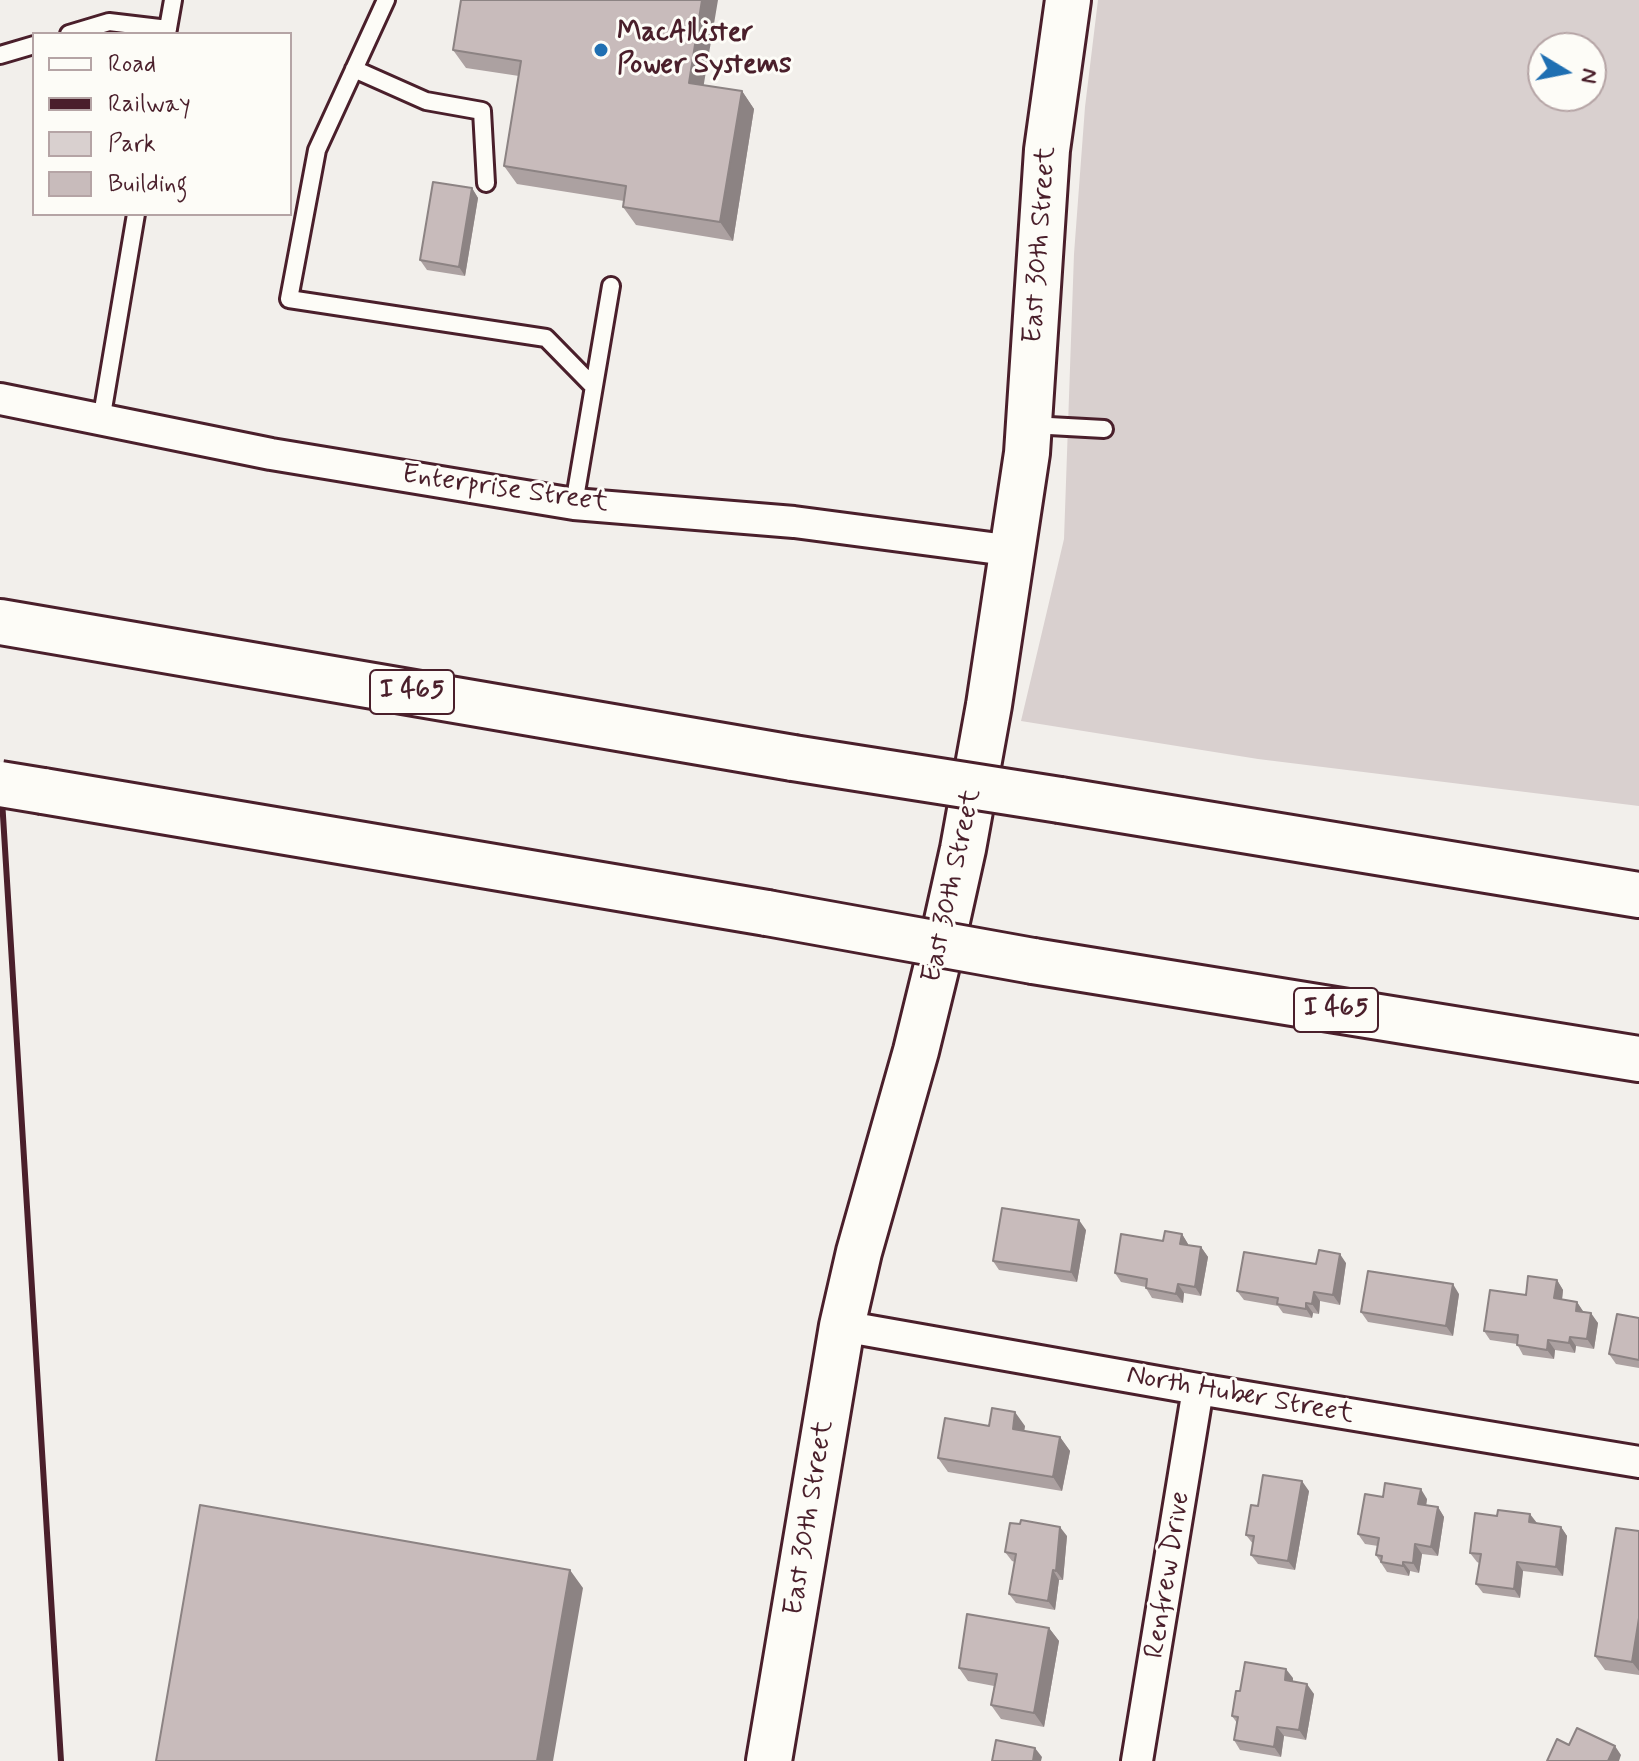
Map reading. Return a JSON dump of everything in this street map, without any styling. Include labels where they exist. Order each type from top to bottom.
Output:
[{"type":"main road","name":"East 30th Street","points":[[769,1761],[842,1326],[859,1252],[916,1051],[956,880],[989,705],[1014,551],[1030,424],[1047,150],[1068,0]]},
{"type":"main road","name":"I 465","points":[[15,625],[793,758],[1639,895]]},
{"type":"main road","name":"I 465","points":[[0,784],[1033,961],[1639,1059]]},
{"type":"street","name":"Enterprise Street","points":[[0,399],[271,454],[574,504],[794,522],[1014,551]]},
{"type":"street","name":"North Huber Street","points":[[842,1326],[1639,1462]]},
{"type":"street","name":"Renfrew Drive","points":[[1137,1761],[1198,1389]]},
{"type":"lane","points":[[76,32],[109,22],[168,32],[173,0]]},
{"type":"lane","points":[[386,0],[317,150],[289,299],[546,338],[593,386]]},
{"type":"lane","points":[[0,55],[32,46]]},
{"type":"lane","points":[[354,69],[426,101],[482,111],[486,183]]},
{"type":"lane","points":[[101,421],[136,216]]},
{"type":"lane","points":[[574,504],[611,286]]},
{"type":"lane","points":[[1030,424],[1104,429]]},
{"type":"green space","points":[[1098,0],[1639,0],[1639,806],[1258,759],[1021,721],[1064,539],[1074,254],[1085,107]]},
{"type":"building","points":[[461,0],[702,0],[689,83],[742,91],[720,222],[623,207],[626,186],[504,166],[521,61],[453,50]]},
{"type":"building","points":[[433,182],[472,188],[459,267],[420,260]]},
{"type":"building","points":[[1002,1208],[1079,1220],[1071,1272],[993,1261]]},
{"type":"building","points":[[1165,1231],[1182,1234],[1180,1244],[1201,1247],[1195,1287],[1178,1284],[1176,1294],[1146,1288],[1147,1279],[1115,1273],[1121,1234],[1163,1241]]},
{"type":"building","points":[[1319,1250],[1340,1254],[1333,1295],[1314,1292],[1312,1304],[1306,1303],[1306,1309],[1277,1304],[1278,1298],[1237,1291],[1244,1252],[1316,1264]]},
{"type":"building","points":[[1368,1271],[1453,1284],[1446,1326],[1361,1312]]},
{"type":"building","points":[[1528,1276],[1557,1280],[1554,1298],[1577,1302],[1576,1311],[1591,1313],[1587,1339],[1570,1337],[1569,1343],[1548,1340],[1547,1350],[1517,1345],[1518,1335],[1484,1331],[1490,1290],[1526,1295]]},
{"type":"building","points":[[1617,1314],[1639,1318],[1639,1360],[1609,1354]]},
{"type":"building","points":[[992,1408],[1015,1412],[1013,1429],[1060,1437],[1053,1477],[938,1458],[945,1418],[989,1426]]},
{"type":"building","points":[[1263,1475],[1302,1481],[1288,1561],[1251,1555],[1254,1536],[1246,1535],[1251,1505],[1258,1506]]},
{"type":"building","points":[[1385,1483],[1421,1489],[1418,1504],[1438,1507],[1431,1547],[1415,1544],[1413,1563],[1403,1562],[1403,1566],[1381,1562],[1382,1556],[1376,1555],[1379,1538],[1358,1534],[1365,1494],[1383,1497]]},
{"type":"building","points":[[200,1505],[570,1570],[537,1761],[156,1761]]},
{"type":"building","points":[[1498,1510],[1530,1514],[1529,1522],[1561,1527],[1556,1567],[1517,1562],[1514,1589],[1476,1584],[1481,1554],[1470,1553],[1475,1513],[1497,1516]]},
{"type":"building","points":[[1021,1520],[1060,1527],[1056,1571],[1053,1570],[1048,1601],[1009,1594],[1016,1554],[1005,1552],[1010,1523],[1020,1524]]},
{"type":"building","points":[[1616,1528],[1639,1531],[1639,1618],[1632,1662],[1595,1656]]},
{"type":"building","points":[[967,1614],[1049,1628],[1034,1713],[991,1705],[997,1674],[959,1668]]},
{"type":"building","points":[[1245,1662],[1286,1669],[1285,1680],[1307,1684],[1299,1730],[1277,1727],[1274,1747],[1234,1740],[1238,1717],[1232,1716]]},
{"type":"building","points":[[1577,1728],[1615,1746],[1608,1761],[1547,1761],[1557,1739],[1569,1745]]},
{"type":"building","points":[[996,1740],[1035,1748],[1033,1761],[992,1761]]},
{"type":"railway","points":[[0,767],[61,1761]]},
{"type":"place","name":"MacAllister Power Systems","points":[[601,50]]}]
